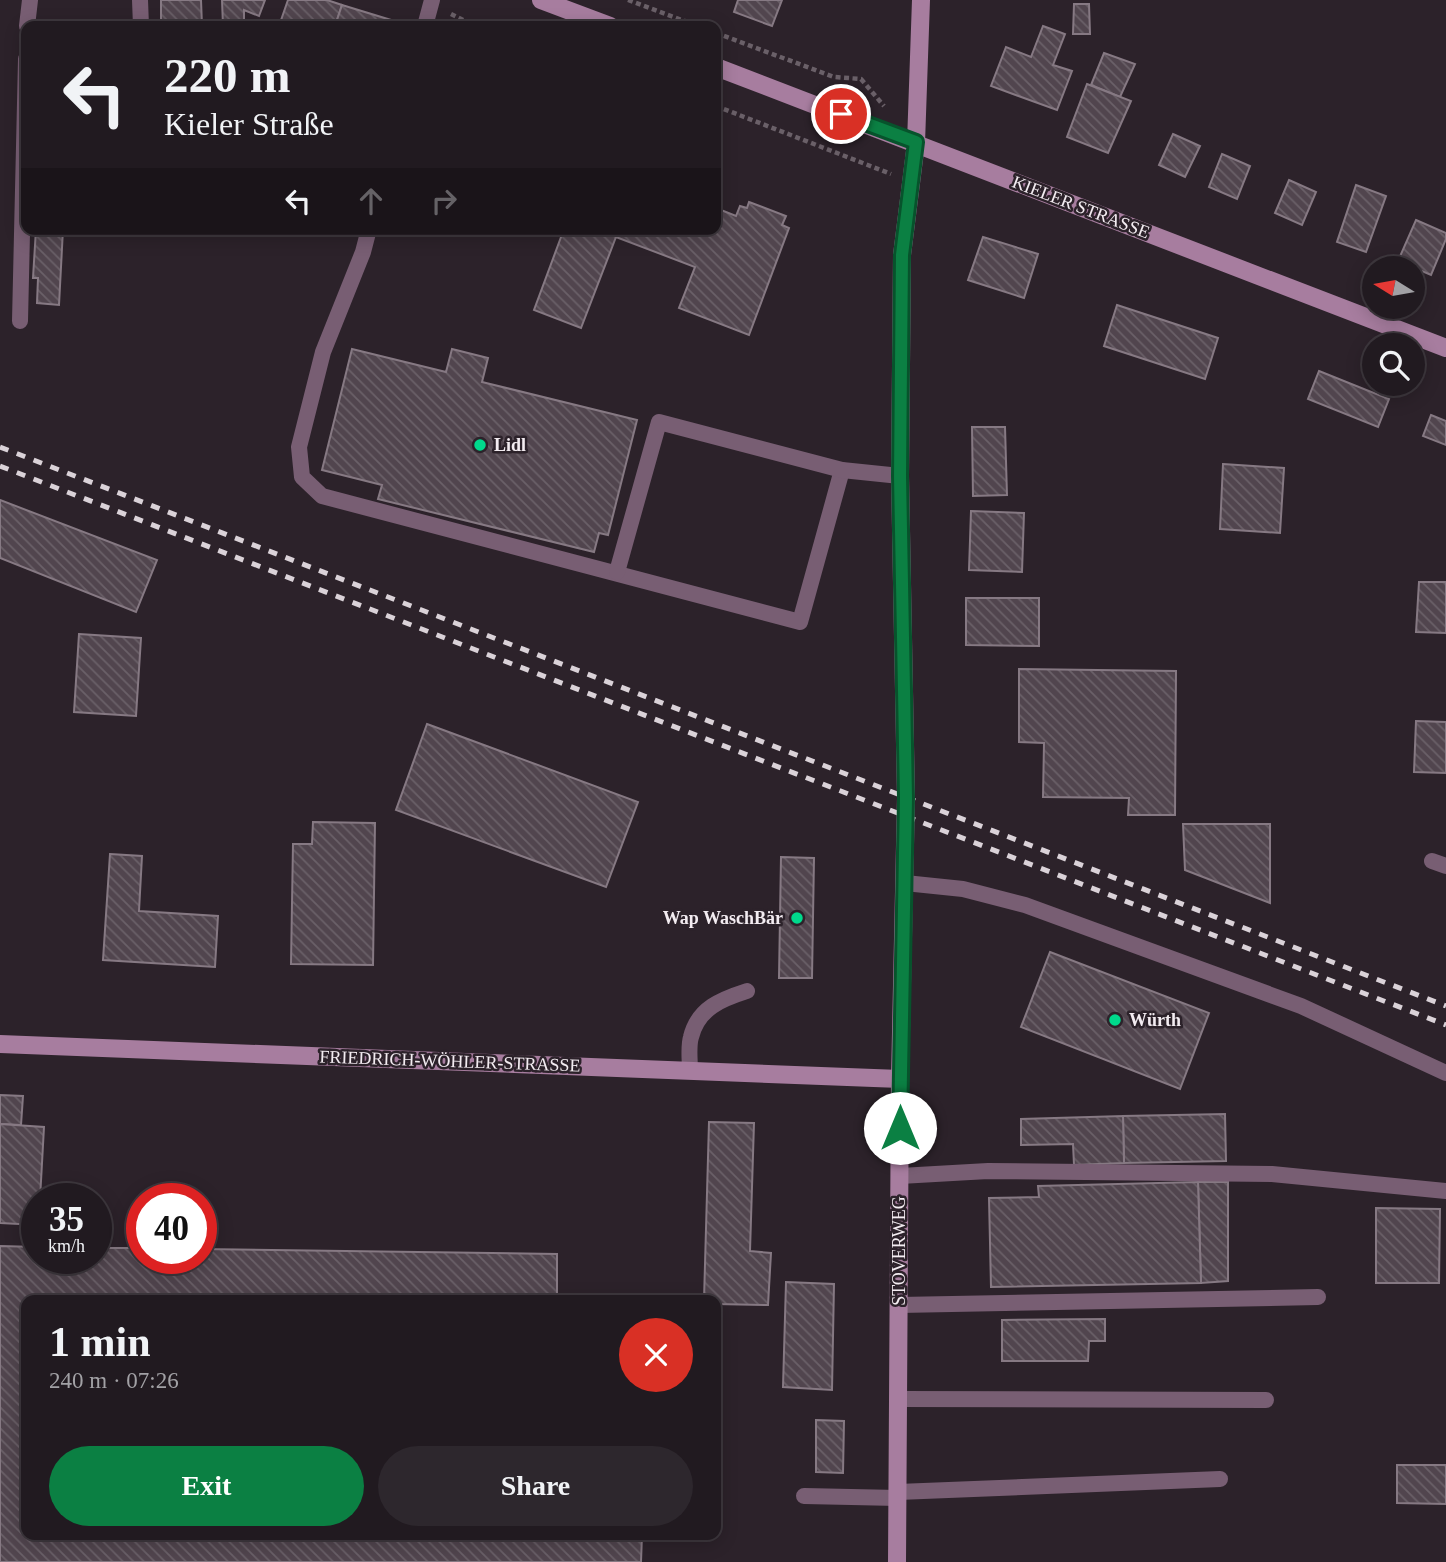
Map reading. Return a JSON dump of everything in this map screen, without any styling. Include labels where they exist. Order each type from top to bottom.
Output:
[{"type":"street","points":[[541,0],[597,21]]},
{"type":"street","name":"STOVERWEG","points":[[897,1562],[900,1079],[906,798],[900,476],[902,255],[916,142],[921,0]]},
{"type":"street","name":"KIELER STRASSE","points":[[721,68],[1446,348]]},
{"type":"street","name":"FRIEDRICH-WÖHLER-STRASSE","points":[[0,1044],[900,1079]]},
{"type":"lane","points":[[28,21],[30,0]]},
{"type":"lane","points":[[140,0],[141,21]]},
{"type":"lane","points":[[426,21],[432,0]]},
{"type":"lane","points":[[20,321],[22,235]]},
{"type":"lane","points":[[367,235],[323,352],[299,447],[302,477],[322,496],[800,622],[842,470]]},
{"type":"lane","points":[[617,572],[659,422],[842,470],[900,476]]},
{"type":"lane","points":[[905,883],[963,889],[1025,905],[1301,1006],[1446,1073]]},
{"type":"lane","points":[[690,1070],[691,1037],[703,1011],[725,998],[747,991]]},
{"type":"lane","points":[[900,1176],[988,1171],[1272,1174],[1446,1191]]},
{"type":"lane","points":[[899,1305],[1318,1297]]},
{"type":"lane","points":[[899,1399],[1266,1400]]},
{"type":"lane","points":[[804,1496],[898,1495],[1220,1479]]},
{"type":"path","points":[[628,0],[685,21]]},
{"type":"path","points":[[721,35],[834,76],[861,79],[916,142]]},
{"type":"path","points":[[721,108],[912,183]]},
{"type":"building","points":[[161,0],[201,0],[202,21],[161,21]]},
{"type":"building","points":[[222,0],[265,0],[259,16],[244,10],[244,21],[223,21]]},
{"type":"building","points":[[288,0],[327,0],[342,5],[337,21],[281,21]]},
{"type":"building","points":[[738,0],[782,0],[772,26],[734,12]]},
{"type":"building","points":[[1074,4],[1089,4],[1090,34],[1073,34]]},
{"type":"building","points":[[342,5],[391,20],[391,21],[337,21]]},
{"type":"building","points":[[1043,26],[1065,34],[1053,65],[1072,71],[1057,110],[991,86],[1006,47],[1031,57]]},
{"type":"building","points":[[1104,53],[1135,64],[1120,97],[1091,85]]},
{"type":"building","points":[[1087,84],[1131,101],[1108,153],[1067,137]]},
{"type":"building","points":[[1173,134],[1200,146],[1185,177],[1159,165]]},
{"type":"building","points":[[1222,154],[1250,166],[1237,199],[1209,187]]},
{"type":"building","points":[[1289,180],[1316,192],[1302,225],[1275,213]]},
{"type":"building","points":[[1356,185],[1386,196],[1366,252],[1337,242]]},
{"type":"building","points":[[749,202],[786,216],[782,225],[789,228],[749,335],[679,308],[695,267],[616,237],[581,328],[534,310],[562,235],[721,235],[721,210],[736,216],[740,206],[747,208]]},
{"type":"building","points":[[1416,220],[1446,233],[1431,275],[1425,272],[1425,256],[1400,256]]},
{"type":"building","points":[[36,235],[63,235],[59,305],[37,303],[38,278],[33,278]]},
{"type":"building","points":[[983,237],[1038,254],[1024,298],[968,280]]},
{"type":"building","points":[[1117,305],[1218,338],[1205,379],[1104,346]]},
{"type":"building","name":"Lidl","points":[[352,349],[446,372],[452,349],[488,358],[482,382],[637,420],[608,535],[599,533],[594,552],[378,499],[382,485],[322,470]]},
{"type":"building","points":[[1319,371],[1362,388],[1362,396],[1382,396],[1389,399],[1378,427],[1308,399]]},
{"type":"building","points":[[1431,415],[1446,421],[1446,445],[1423,436]]},
{"type":"building","points":[[972,427],[1005,427],[1007,495],[973,496]]},
{"type":"building","points":[[1223,464],[1284,468],[1280,533],[1220,529]]},
{"type":"building","points":[[0,500],[157,560],[136,612],[0,558]]},
{"type":"building","points":[[971,511],[1024,513],[1022,572],[969,570]]},
{"type":"building","points":[[1419,582],[1446,582],[1446,633],[1416,632]]},
{"type":"building","points":[[966,598],[1039,598],[1039,646],[966,645]]},
{"type":"building","points":[[79,634],[141,638],[136,716],[74,712]]},
{"type":"building","points":[[1019,669],[1176,671],[1175,815],[1128,815],[1129,798],[1043,797],[1044,743],[1019,742]]},
{"type":"building","points":[[1416,721],[1446,722],[1446,773],[1414,772]]},
{"type":"building","points":[[427,724],[638,802],[606,887],[396,810]]},
{"type":"building","points":[[313,822],[375,823],[373,965],[291,964],[293,844],[312,844]]},
{"type":"building","points":[[1183,824],[1270,824],[1270,903],[1185,870]]},
{"type":"building","points":[[110,854],[142,856],[139,911],[218,916],[215,967],[103,960]]},
{"type":"building","name":"Wap WaschBär","points":[[781,857],[814,858],[812,978],[779,978]]},
{"type":"building","points":[[1050,952],[1209,1013],[1180,1089],[1021,1027]]},
{"type":"building","points":[[0,1095],[23,1096],[21,1125],[0,1124]]},
{"type":"building","points":[[1225,1114],[1226,1161],[1124,1163],[1123,1116]]},
{"type":"building","points":[[1123,1116],[1124,1163],[1074,1165],[1073,1144],[1021,1145],[1021,1119]]},
{"type":"building","points":[[709,1122],[754,1123],[750,1251],[771,1253],[768,1305],[721,1304],[721,1295],[704,1295]]},
{"type":"building","points":[[0,1124],[44,1127],[41,1183],[21,1183],[21,1224],[0,1223]]},
{"type":"building","points":[[1198,1182],[1228,1182],[1228,1281],[1201,1283]]},
{"type":"building","points":[[1198,1182],[1201,1283],[991,1287],[989,1198],[1039,1197],[1038,1186]]},
{"type":"building","points":[[1376,1208],[1440,1209],[1439,1283],[1376,1283]]},
{"type":"building","points":[[0,1246],[21,1247],[21,1274],[112,1274],[112,1248],[126,1248],[126,1274],[217,1274],[217,1249],[557,1254],[557,1295],[21,1295],[21,1540],[642,1540],[641,1562],[0,1562]]},
{"type":"building","points":[[786,1282],[834,1284],[832,1390],[783,1387]]},
{"type":"building","points":[[1105,1319],[1105,1341],[1089,1341],[1088,1361],[1002,1361],[1002,1320]]},
{"type":"building","points":[[816,1420],[844,1421],[843,1473],[816,1472]]},
{"type":"building","points":[[1397,1465],[1446,1465],[1446,1504],[1397,1503]]},
{"type":"railway","points":[[0,447],[1446,1006]]},
{"type":"railway","points":[[0,466],[1446,1025]]},
{"type":"place","name":"Lidl","points":[[480,445]]},
{"type":"place","name":"Wap WaschBär","points":[[797,918]]},
{"type":"place","name":"Würth","points":[[1115,1020]]},
{"type":"route","points":[[841,114],[916,142],[902,255],[900,476],[906,798],[900,1128]]}]
